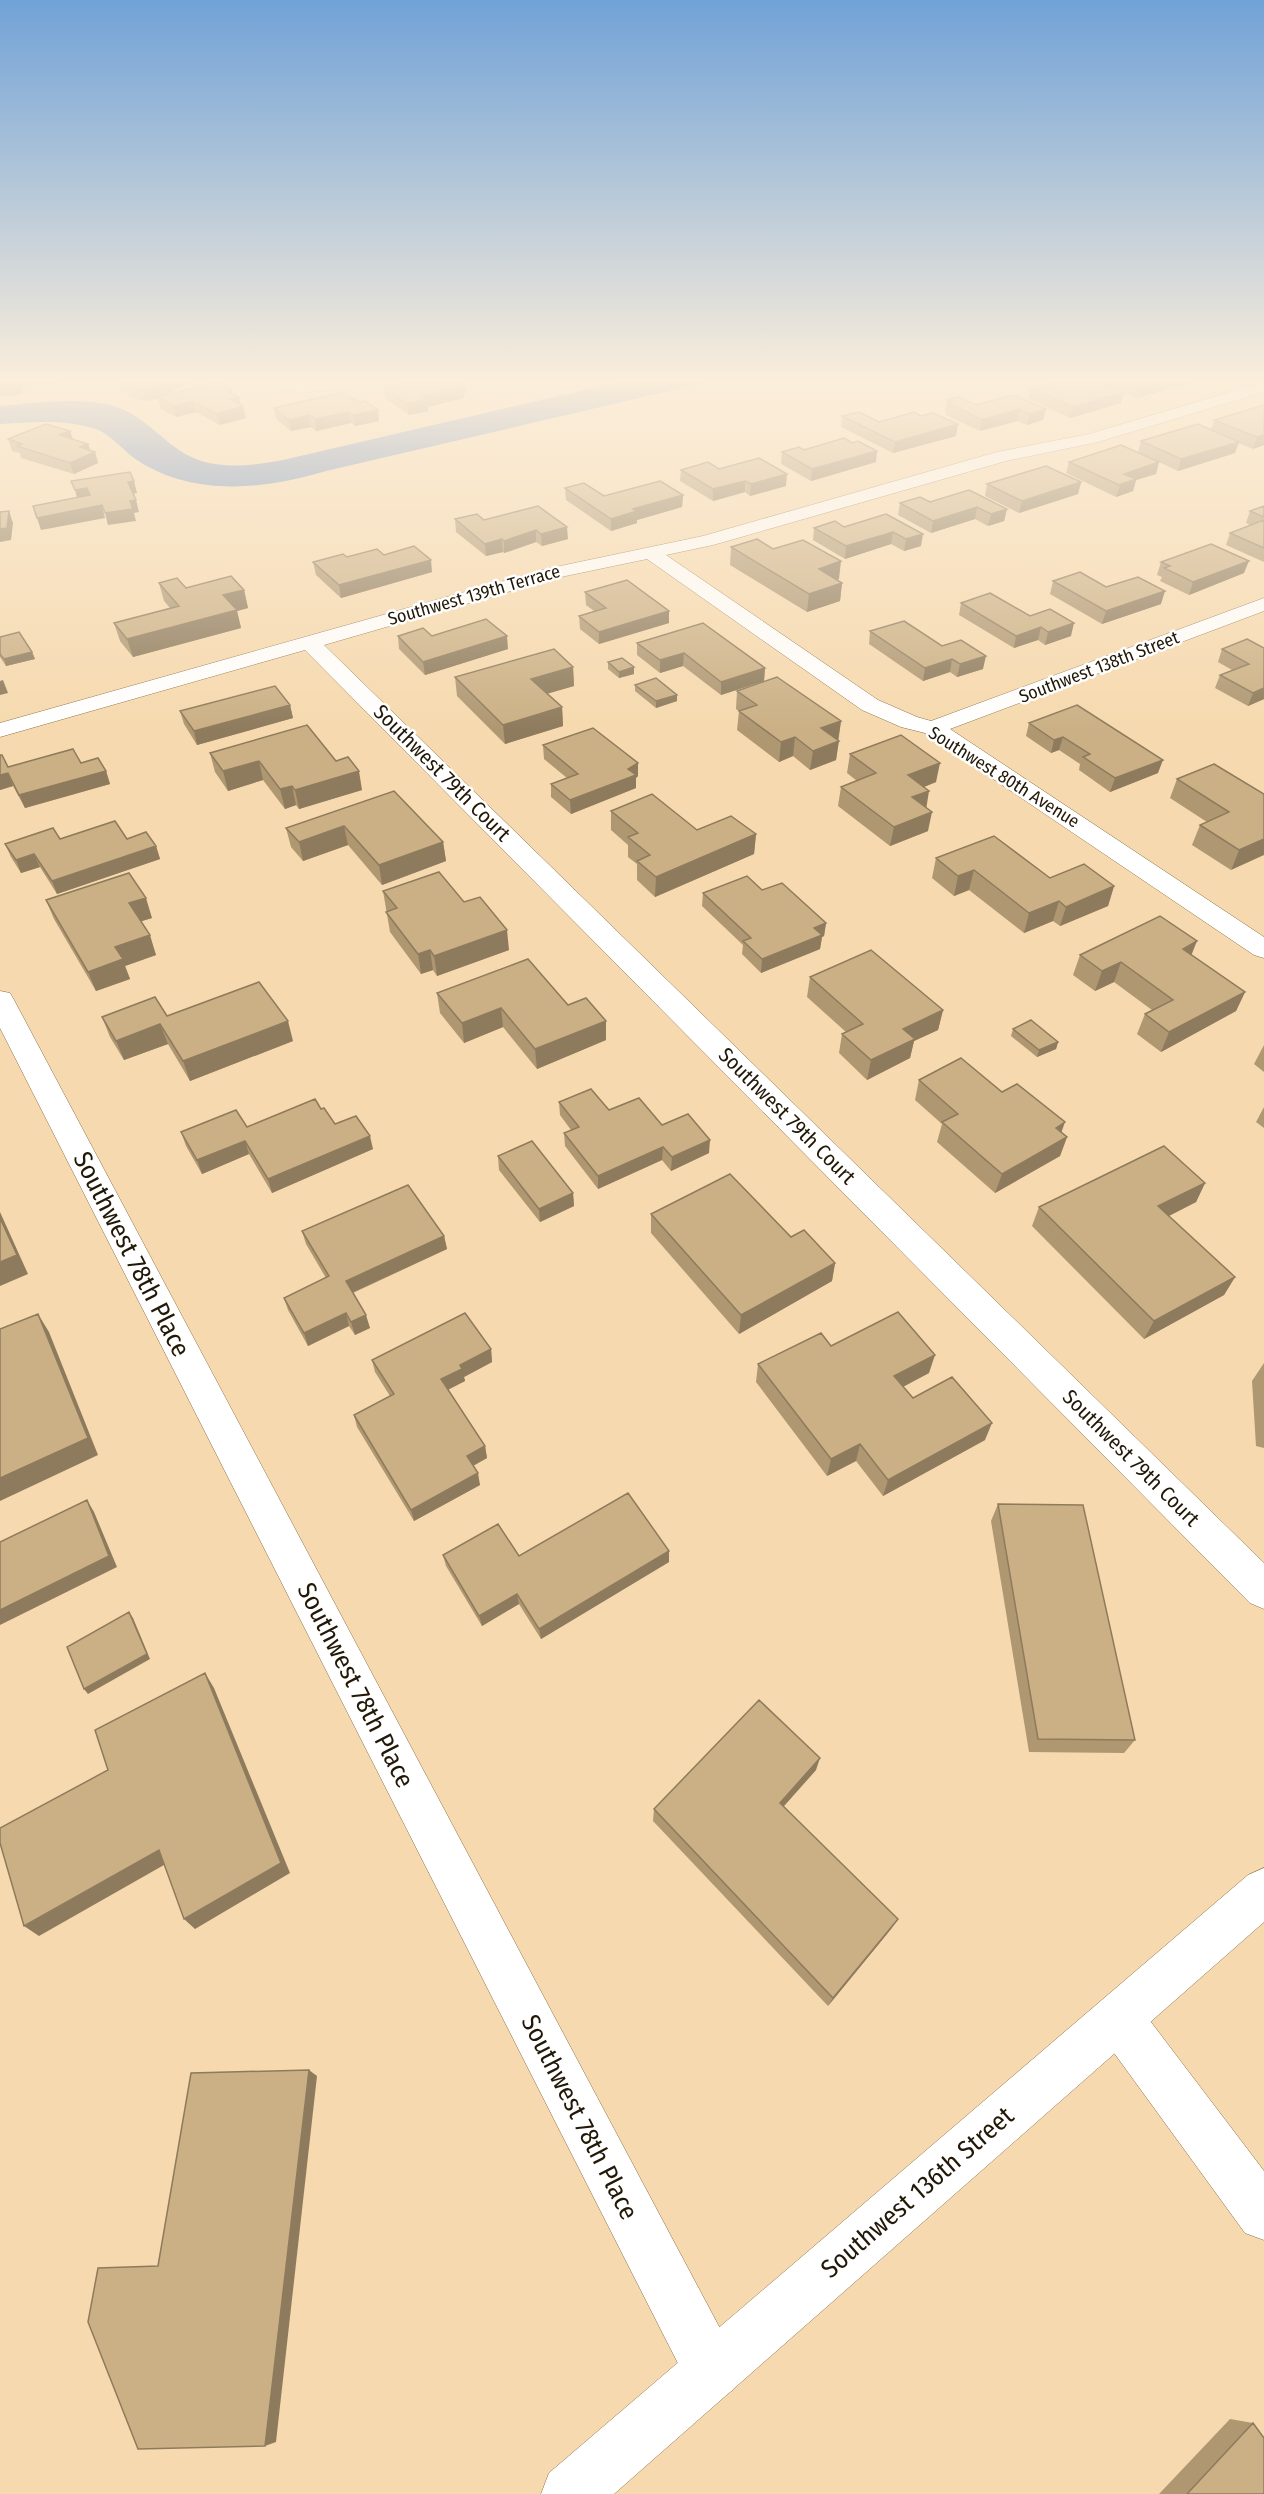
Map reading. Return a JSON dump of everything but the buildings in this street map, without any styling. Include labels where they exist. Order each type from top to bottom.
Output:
[{"type":"street","name":"Southwest 139th Terrace","points":[[0,730],[553,573],[706,541],[854,498]]},
{"type":"street","name":"Southwest 80th Avenue","points":[[651,553],[870,705],[909,722],[933,728],[1264,949]]},
{"type":"street","name":"Southwest 138th Street","points":[[933,728],[1264,604]]},
{"type":"street","points":[[1243,612],[1264,622]]},
{"type":"street","name":"Southwest 79th Court","points":[[309,642],[1264,1590]]},
{"type":"street","name":"Southwest 78th Place","points":[[0,1000],[712,2370]]},
{"type":"street","name":"Southwest 136th Street","points":[[570,2494],[1264,1891]]},
{"type":"street","points":[[1118,2018],[1264,2214]]}]
